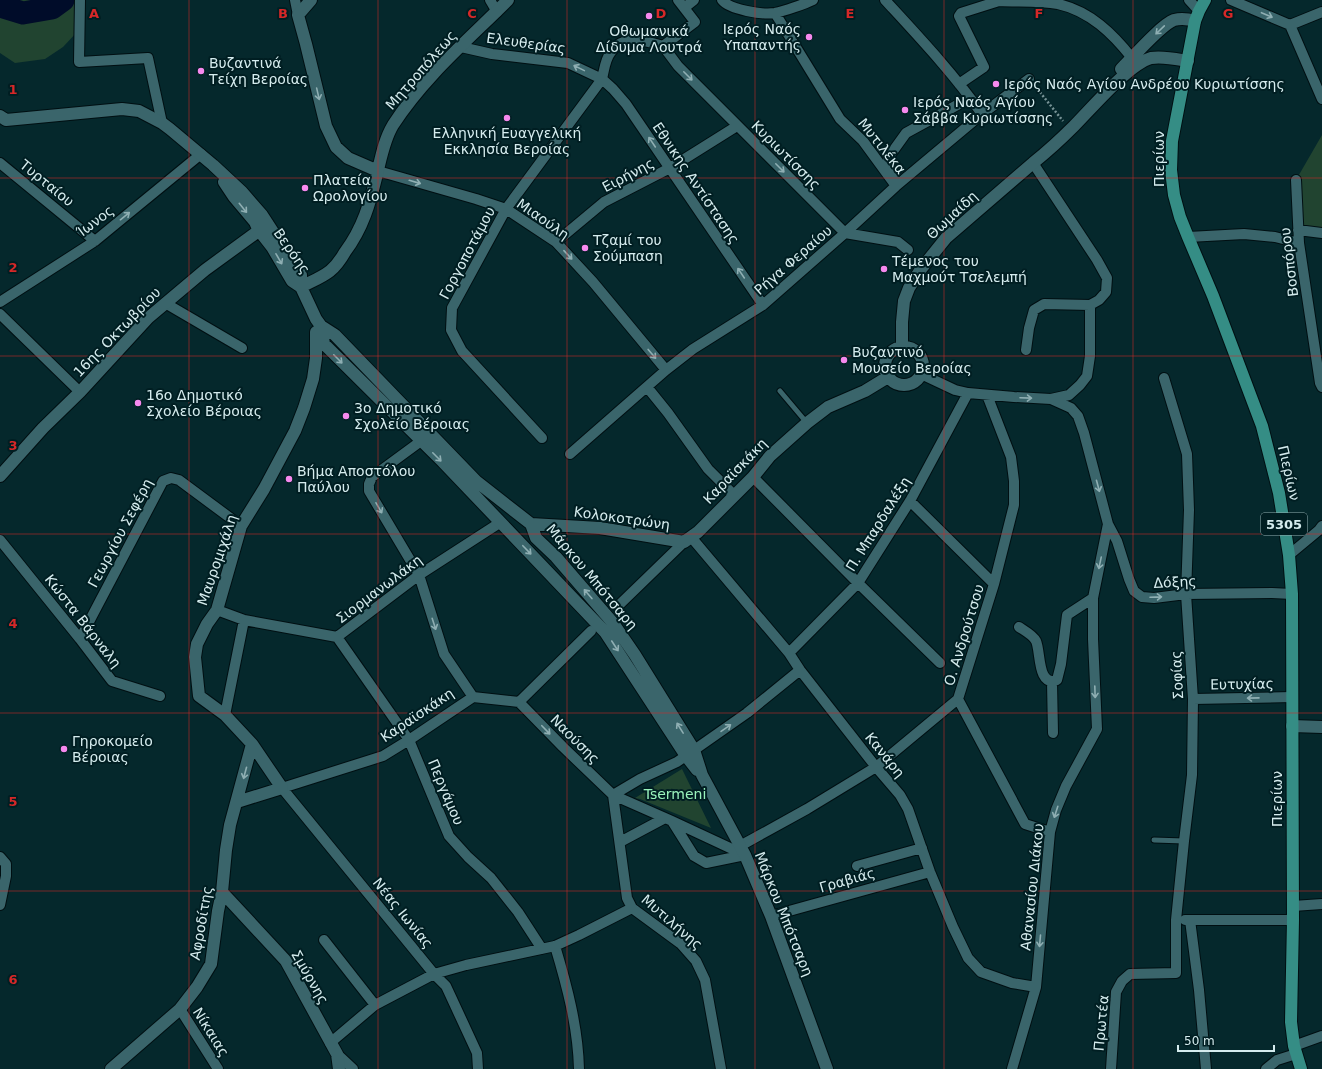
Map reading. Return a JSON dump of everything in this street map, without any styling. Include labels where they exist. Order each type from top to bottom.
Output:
[{"type":"main road","name":"Πιερίων","points":[[1200,10],[1172,141],[1174,195],[1180,217],[1213,296],[1262,426],[1279,493],[1290,555],[1292,594],[1293,906],[1291,1022],[1295,1050],[1301,1069]]},
{"type":"street","points":[[80,0],[79,62],[148,58],[162,123]]},
{"type":"street","points":[[295,0],[326,126],[336,148],[348,158],[378,171]]},
{"type":"street","points":[[298,15],[311,0]]},
{"type":"street","points":[[490,0],[497,12]]},
{"type":"street","name":"Μητροπόλεως","points":[[300,287],[331,270],[350,245],[358,231],[369,206],[382,150],[392,126],[450,56],[508,0]]},
{"type":"street","points":[[602,79],[607,59],[611,51],[622,42],[642,40],[663,46],[695,22],[678,0]]},
{"type":"street","points":[[684,8],[694,0]]},
{"type":"street","points":[[722,0],[724,3],[738,9],[775,13],[813,0]]},
{"type":"street","points":[[885,0],[935,55],[982,114]]},
{"type":"street","points":[[1189,0],[1200,10]]},
{"type":"street","points":[[1231,0],[1290,25],[1322,100]]},
{"type":"street","points":[[959,84],[984,67],[959,16],[961,13],[999,1],[1059,4],[1083,13],[1101,24],[1121,44],[1132,58]]},
{"type":"street","name":"Θωμαίδη","points":[[1033,163],[1084,105],[1164,26],[1200,10]]},
{"type":"street","points":[[1290,25],[1322,12]]},
{"type":"street","name":"Μυτιλέκα","points":[[775,13],[840,118],[863,141],[896,186]]},
{"type":"street","name":"Ελευθερίας","points":[[461,46],[492,54],[568,62],[602,79]]},
{"type":"street","name":"Κυριωτίσσης","points":[[663,46],[678,66],[845,233]]},
{"type":"street","name":"Θωμαίδη","points":[[902,347],[904,301],[909,288],[921,269],[946,238],[1053,146],[1113,86],[1136,66],[1152,58],[1162,57],[1188,61]]},
{"type":"street","name":"Εθνικης Αντίστασης","points":[[602,79],[626,104],[763,305]]},
{"type":"street","name":"Γοργοποτάμου","points":[[542,438],[462,351],[450,330],[452,308],[506,209],[602,79]]},
{"type":"street","name":"Ρήγα Φεραίου","points":[[570,454],[666,370],[693,349],[763,305],[896,186],[982,114],[1029,79]]},
{"type":"street","name":"Μυτιλέκα","points":[[896,186],[888,158],[906,133],[970,98]]},
{"type":"street","name":"Βερόης","points":[[2,120],[122,108],[139,111],[162,123],[213,164],[242,192],[262,215],[263,226],[272,247],[292,281],[300,287]]},
{"type":"street","name":"Ειρήνης","points":[[556,242],[604,202],[670,168],[737,126]]},
{"type":"street","name":"Ίωνος","points":[[0,302],[95,240],[201,154]]},
{"type":"street","name":"Τυρταίου","points":[[0,163],[95,240]]},
{"type":"street","points":[[1026,350],[1029,328],[1034,310],[1044,304],[1090,305],[1099,300],[1106,292],[1107,278],[1097,260],[1033,163]]},
{"type":"street","name":"Μιαούλη","points":[[378,171],[506,209],[556,242],[593,282],[666,370]]},
{"type":"street","name":"Βοσπόρου","points":[[1296,180],[1299,243],[1320,384],[1322,387]]},
{"type":"street","name":"16ης Οκτωβρίου","points":[[0,476],[43,428],[80,392],[148,318],[205,270],[263,226]]},
{"type":"street","points":[[1298,230],[1322,233]]},
{"type":"street","points":[[845,233],[898,242],[908,250]]},
{"type":"street","points":[[1188,237],[1244,234],[1274,237],[1299,243]]},
{"type":"street","name":"Μάρκου Μπότσαρη","points":[[300,287],[319,323],[324,344],[501,522],[605,632],[690,753]]},
{"type":"street","points":[[165,303],[242,348]]},
{"type":"street","points":[[921,374],[955,390],[968,393],[1051,399],[1069,394],[1080,385],[1087,376],[1090,356],[1090,305]]},
{"type":"street","points":[[0,314],[80,392]]},
{"type":"street","name":"Μάρκου Μπότσαρη","points":[[319,323],[335,335],[476,481],[531,524],[536,538],[556,557],[613,623],[639,661],[742,850],[771,916],[827,1069]]},
{"type":"street","name":"Μαυρομιχάλη","points":[[282,788],[252,744],[225,715],[199,696],[195,657],[198,644],[207,624],[218,610],[241,526],[264,489],[296,431],[312,379],[316,358],[319,323]]},
{"type":"street","points":[[902,347],[911,348],[920,357],[923,368],[921,374],[916,381],[911,384],[905,386],[898,385],[892,382],[884,370],[886,358],[890,352],[896,349],[902,347]]},
{"type":"street","name":"Καραϊσκάκη","points":[[618,606],[688,539],[698,532],[754,476],[770,456],[807,423],[828,407],[865,391],[888,377]]},
{"type":"street","name":"Σοφίας","points":[[1122,981],[1130,974],[1176,973],[1176,920],[1192,775],[1193,700],[1186,594],[1189,510],[1187,454],[1164,378]]},
{"type":"street","points":[[647,388],[668,413],[708,469],[734,495]]},
{"type":"street","name":"Π. Μπαρδαλέξη","points":[[789,653],[858,583],[910,501],[968,393]]},
{"type":"street","name":"Ο. Ανδρούτσου","points":[[669,820],[694,856],[706,864],[742,850],[876,767],[958,699],[994,584],[1014,505],[1014,481],[1011,457],[987,394]]},
{"type":"street","points":[[1051,399],[1071,408],[1078,416],[1108,524]]},
{"type":"street","points":[[421,441],[372,477],[369,484],[369,491],[419,575],[444,654],[473,696]]},
{"type":"street","points":[[754,476],[858,583],[940,663]]},
{"type":"street","name":"Γεωργίου Σεφέρη","points":[[80,639],[163,481],[171,478],[179,480],[241,526]]},
{"type":"street","points":[[910,501],[994,584]]},
{"type":"street","name":"Σιορμανωλάκη","points":[[218,610],[244,620],[337,637],[419,575],[501,522]]},
{"type":"street","name":"Κολοκοτρώνη","points":[[531,524],[600,528],[688,539]]},
{"type":"street","name":"Δόξης","points":[[1108,524],[1117,541],[1134,591],[1142,597],[1154,598],[1186,594],[1292,594]]},
{"type":"street","name":"Αθανασίου Διάκου","points":[[1012,1069],[1036,987],[1050,832],[1056,810],[1066,786],[1097,729],[1093,639],[1093,598],[1108,524]]},
{"type":"street","points":[[1290,555],[1322,526]]},
{"type":"street","name":"Κανάρη","points":[[688,539],[789,653],[800,670],[876,767],[900,795],[908,809],[930,872],[968,958],[981,972],[1012,983],[1036,987]]},
{"type":"street","name":"Κώστα Βάρναλη","points":[[0,540],[112,680],[160,696]]},
{"type":"street","points":[[1052,682],[1057,680],[1061,664],[1067,615],[1093,598]]},
{"type":"street","points":[[225,715],[244,620]]},
{"type":"street","points":[[1019,627],[1031,635],[1036,641],[1042,673],[1049,681],[1052,682]]},
{"type":"street","points":[[519,702],[591,631]]},
{"type":"street","name":"Περγάμου","points":[[337,637],[409,740],[449,836],[468,857],[491,878],[518,912],[542,949]]},
{"type":"street","points":[[613,795],[640,779],[677,762],[748,713],[800,670]]},
{"type":"street","points":[[1052,682],[1053,732]]},
{"type":"street","name":"Καραϊσκάκη","points":[[237,802],[383,756],[473,696],[519,702]]},
{"type":"street","name":"Ευτυχίας","points":[[1193,700],[1292,697]]},
{"type":"street","points":[[958,699],[1025,824],[1050,832]]},
{"type":"street","name":"Ναούσης","points":[[519,702],[613,795],[742,850]]},
{"type":"street","points":[[1292,726],[1322,727]]},
{"type":"street","name":"Αφροδίτης","points":[[111,1069],[180,1009],[197,987],[211,964],[230,825],[252,744]]},
{"type":"street","name":"Νέας Ιωνίας","points":[[282,788],[434,974],[446,986],[477,1053],[478,1069]]},
{"type":"street","name":"Mυτιλήνης","points":[[613,795],[627,898],[632,908],[681,944],[696,961],[704,980],[721,1069]]},
{"type":"street","points":[[620,842],[669,820]]},
{"type":"street","points":[[857,866],[922,848]]},
{"type":"street","points":[[0,857],[6,864],[6,876],[0,905]]},
{"type":"street","name":"Γραβιάς","points":[[771,916],[930,872]]},
{"type":"street","name":"Σμύρνης","points":[[222,892],[286,961],[337,1054],[339,1069]]},
{"type":"street","points":[[1293,906],[1321,905]]},
{"type":"street","points":[[330,1043],[375,1005],[434,974],[466,965],[555,946],[632,908]]},
{"type":"street","points":[[1176,920],[1293,920]]},
{"type":"street","points":[[1190,920],[1199,990],[1206,1069]]},
{"type":"street","points":[[324,940],[375,1005]]},
{"type":"street","points":[[555,946],[572,1010],[578,1048],[578,1069]]},
{"type":"street","name":"Πρωτέα","points":[[1111,1069],[1116,992],[1122,981]]},
{"type":"street","name":"Νίκαιας","points":[[180,1009],[218,1069]]},
{"type":"street","points":[[1266,1069],[1278,1060],[1322,1036]]},
{"type":"street","points":[[337,1054],[353,1069]]},
{"type":"lane","points":[[780,391],[807,423]]},
{"type":"lane","points":[[1154,840],[1184,841]]},
{"type":"path","points":[[1029,79],[1051,104],[1066,125]]},
{"type":"green space","points":[[0,0],[80,0],[78,31],[63,47],[45,59],[15,63],[0,53]]},
{"type":"green space","points":[[1322,135],[1322,233],[1298,230],[1296,180]]},
{"type":"green space","name":"Tsermeni","points":[[682,769],[711,828],[635,798]]},
{"type":"waterway","points":[[0,6],[23,13],[52,8],[63,0]]},
{"type":"place","name":"Οθωμανικά Δίδυμα Λουτρά","points":[[649,16]]},
{"type":"place","name":"Ιερός Ναός Υπαπαντής","points":[[809,37]]},
{"type":"place","name":"Βυζαντινά Τείχη Βεροίας","points":[[201,71]]},
{"type":"place","name":"Ιερός Ναός Αγίου Ανδρέου Κυριωτίσσης","points":[[996,84]]},
{"type":"place","name":"Ιερός Ναός Αγίου Σάββα Κυριωτίσσης","points":[[905,110]]},
{"type":"place","name":"Ελληνική Ευαγγελική Εκκλησία Βεροίας","points":[[507,118]]},
{"type":"place","name":"Πλατεία Ωρολογίου","points":[[305,188]]},
{"type":"place","name":"Τζαμί του Σούμπαση","points":[[585,248]]},
{"type":"place","name":"Τέμενος του Μαχμούτ Τσελεμπή","points":[[884,269]]},
{"type":"place","name":"Βυζαντινό Μουσείο Βεροίας","points":[[844,360]]},
{"type":"place","name":"16ο Δημοτικό Σχολείο Βέροιας","points":[[138,403]]},
{"type":"place","name":"3ο Δημοτικό Σχολείο Βέροιας","points":[[346,416]]},
{"type":"place","name":"Βήμα Αποστόλου Παύλου","points":[[289,479]]},
{"type":"place","name":"Γηροκομείο Βέροιας","points":[[64,749]]}]
